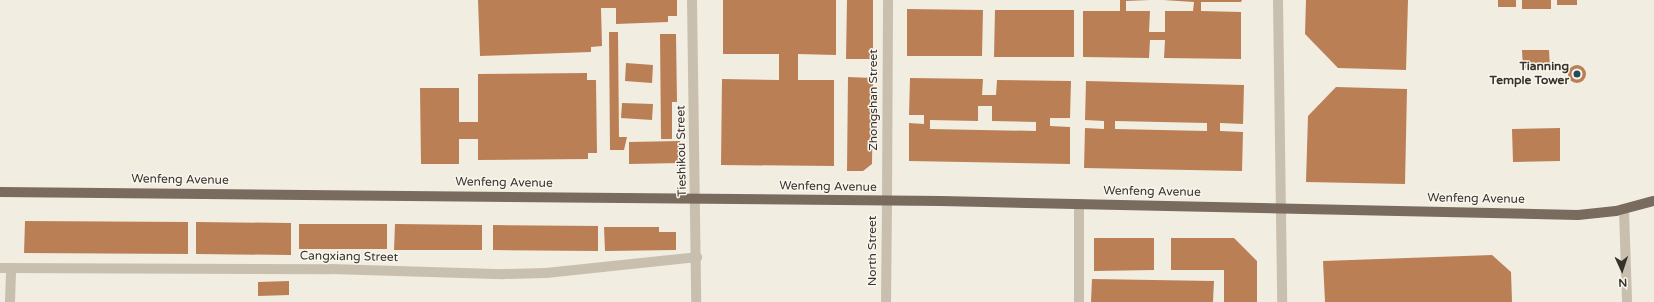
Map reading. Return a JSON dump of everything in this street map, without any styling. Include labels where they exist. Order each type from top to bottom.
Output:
[{"type":"main road","name":"Wenfeng Avenue","points":[[0,192],[887,200],[1578,214],[1624,210],[1654,201]]},
{"type":"street","name":"Tieshikou Street","points":[[692,0],[697,257],[696,302]]},
{"type":"street","name":"Zhongshan Street","points":[[887,200],[888,0]]},
{"type":"street","points":[[1278,0],[1282,302]]},
{"type":"street","name":"North Street","points":[[886,302],[887,200]]},
{"type":"street","points":[[1079,204],[1079,302]]},
{"type":"street","points":[[1624,210],[1627,302]]},
{"type":"street","name":"Cangxiang Street","points":[[0,268],[331,269],[504,274],[554,272],[697,257]]},
{"type":"street","points":[[10,302],[11,268]]},
{"type":"building","points":[[478,0],[677,0],[677,16],[668,16],[668,22],[616,24],[616,8],[601,8],[602,46],[591,47],[591,52],[480,56]]},
{"type":"building","points":[[723,0],[836,0],[836,55],[798,54],[798,80],[834,80],[834,166],[721,165],[722,79],[779,80],[779,54],[723,54]]},
{"type":"building","points":[[847,0],[873,0],[873,59],[846,59]]},
{"type":"building","points":[[1120,0],[1150,0],[1126,1],[1126,11],[1150,11],[1149,32],[1165,32],[1165,11],[1193,11],[1194,2],[1163,0],[1242,0],[1241,2],[1201,2],[1201,11],[1241,12],[1241,59],[1164,58],[1165,40],[1150,40],[1149,58],[1083,57],[1083,11],[1120,11]]},
{"type":"building","points":[[1306,0],[1408,0],[1406,70],[1338,68],[1305,34]]},
{"type":"building","points":[[1498,0],[1516,0],[1516,7],[1498,7]]},
{"type":"building","points":[[1522,0],[1551,0],[1551,9],[1522,9]]},
{"type":"building","points":[[1557,0],[1577,0],[1577,5],[1557,5]]},
{"type":"building","points":[[907,9],[983,10],[982,56],[907,56]]},
{"type":"building","points":[[995,10],[1074,10],[1074,57],[994,57]]},
{"type":"building","points":[[609,32],[618,32],[619,137],[627,137],[624,150],[610,150]]},
{"type":"building","points":[[660,34],[676,34],[677,102],[672,102],[672,139],[661,139]]},
{"type":"building","points":[[1522,50],[1549,50],[1550,68],[1523,68]]},
{"type":"building","points":[[626,63],[653,65],[652,83],[625,81]]},
{"type":"building","name":"Tianning Temple Tower","points":[[1573,65],[1581,65],[1586,70],[1584,81],[1581,83],[1573,83],[1568,78],[1568,70]]},
{"type":"building","points":[[587,73],[587,80],[596,80],[597,153],[588,153],[588,159],[478,160],[478,139],[459,139],[459,164],[421,164],[420,88],[459,88],[459,122],[478,122],[478,74]]},
{"type":"building","points":[[848,77],[873,78],[872,164],[863,171],[847,171]]},
{"type":"building","points":[[910,78],[983,79],[982,95],[996,95],[997,80],[1071,81],[1070,118],[1050,118],[1050,126],[1070,127],[1070,164],[909,161],[909,123],[924,124],[924,115],[909,115]],"holes":[[[978,106],[992,106],[992,121],[1036,122],[1036,131],[930,129],[930,120],[978,121]]]},
{"type":"building","points":[[1086,81],[1244,85],[1243,124],[1220,123],[1220,131],[1243,132],[1242,171],[1084,168],[1085,128],[1104,129],[1104,121],[1085,120]],"holes":[[[1115,121],[1207,123],[1207,131],[1115,129]]]},
{"type":"building","points":[[1336,87],[1407,89],[1405,184],[1306,182],[1308,116]]},
{"type":"building","points":[[622,103],[653,104],[652,120],[621,118]]},
{"type":"building","points":[[1560,128],[1560,161],[1513,162],[1512,129]]},
{"type":"building","points":[[680,141],[680,163],[629,164],[629,142]]},
{"type":"building","points":[[25,221],[188,222],[188,254],[24,253]]},
{"type":"building","points":[[196,222],[291,223],[291,255],[196,254]]},
{"type":"building","points":[[299,224],[387,224],[387,249],[299,249]]},
{"type":"building","points":[[395,224],[482,225],[482,250],[394,250]]},
{"type":"building","points":[[493,225],[598,226],[598,251],[493,250]]},
{"type":"building","points":[[604,227],[659,227],[659,232],[676,232],[676,250],[605,251]]},
{"type":"building","points":[[1094,238],[1154,238],[1154,270],[1094,271]]},
{"type":"building","points":[[1171,238],[1234,238],[1257,261],[1257,302],[1224,302],[1224,270],[1171,270]]},
{"type":"building","points":[[1492,255],[1511,272],[1512,302],[1325,302],[1323,261]]},
{"type":"building","points":[[1092,279],[1214,281],[1213,302],[1091,302]]},
{"type":"building","points":[[289,281],[289,295],[258,296],[258,282]]},
{"type":"place","name":"Tianning Temple Tower","points":[[1577,74]]}]
